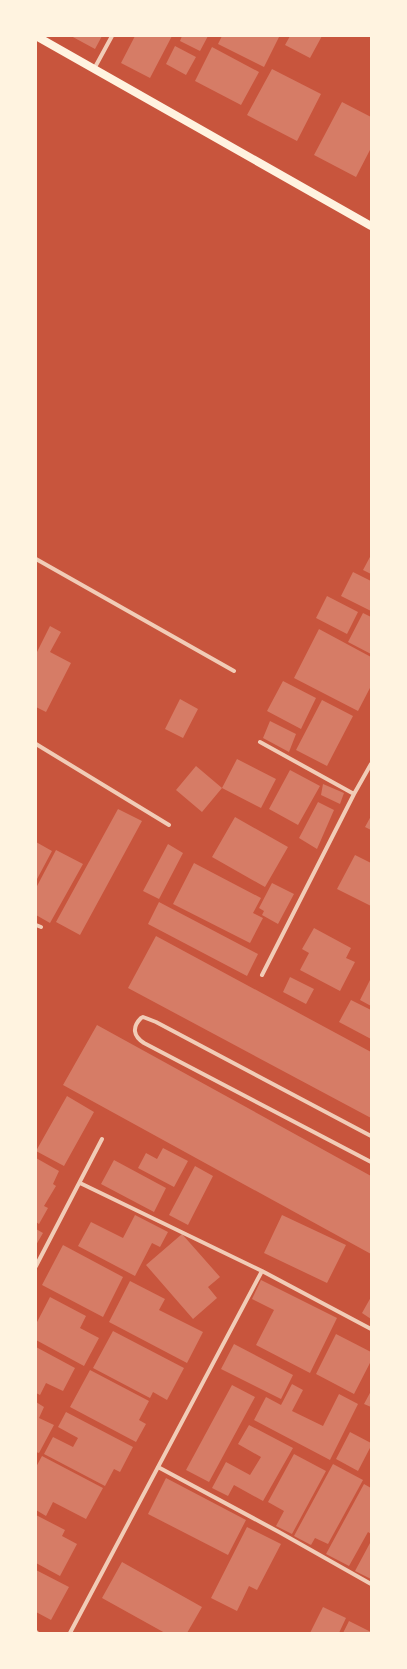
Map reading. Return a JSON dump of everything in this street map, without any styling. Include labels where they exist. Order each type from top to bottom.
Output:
[{"type":"main road","points":[[36,36],[93,70],[371,226]]},
{"type":"street","points":[[93,70],[112,36]]},
{"type":"street","points":[[36,558],[234,671]]},
{"type":"street","points":[[260,742],[354,794]]},
{"type":"street","points":[[36,744],[169,825]]},
{"type":"street","points":[[262,975],[354,794],[371,764]]},
{"type":"street","points":[[36,925],[41,927]]},
{"type":"street","points":[[371,1136],[156,1022],[143,1017],[134,1030],[138,1040],[371,1162]]},
{"type":"street","points":[[36,1266],[102,1139]]},
{"type":"street","points":[[80,1183],[262,1271],[371,1329]]},
{"type":"street","points":[[70,1633],[262,1271]]},
{"type":"street","points":[[158,1467],[280,1532],[371,1584]]},
{"type":"building","points":[[71,36],[102,36],[95,49]]},
{"type":"building","points":[[135,36],[172,36],[150,78],[121,63]]},
{"type":"building","points":[[182,36],[208,36],[200,51],[180,41]]},
{"type":"building","points":[[222,36],[279,37],[264,67],[218,44]]},
{"type":"building","points":[[290,36],[322,36],[310,58],[285,45]]},
{"type":"building","points":[[175,46],[196,57],[186,75],[166,64]]},
{"type":"building","points":[[212,47],[259,72],[241,105],[195,81]]},
{"type":"building","points":[[272,69],[321,94],[297,141],[247,115]]},
{"type":"building","points":[[342,102],[371,117],[371,148],[356,177],[314,155]]},
{"type":"building","points":[[371,555],[371,574],[363,570]]},
{"type":"building","points":[[353,572],[371,581],[371,611],[341,596]]},
{"type":"building","points":[[327,596],[358,612],[347,634],[316,618]]},
{"type":"building","points":[[363,613],[371,617],[371,654],[348,642]]},
{"type":"building","points":[[50,626],[61,632],[50,652],[71,663],[46,712],[36,707],[36,654]]},
{"type":"building","points":[[319,629],[371,657],[371,686],[358,711],[294,678]]},
{"type":"building","points":[[283,681],[316,698],[301,729],[267,711]]},
{"type":"building","points":[[180,699],[198,709],[183,738],[165,729]]},
{"type":"building","points":[[322,700],[353,716],[327,766],[296,750]]},
{"type":"building","points":[[270,721],[296,734],[289,752],[263,738]]},
{"type":"building","points":[[237,759],[276,779],[261,808],[222,788]]},
{"type":"building","points":[[196,766],[222,788],[202,812],[176,790]]},
{"type":"building","points":[[290,770],[320,786],[298,825],[269,809]]},
{"type":"building","points":[[323,784],[344,793],[340,804],[321,795]]},
{"type":"building","points":[[318,802],[334,810],[317,849],[299,838]]},
{"type":"building","points":[[118,809],[142,821],[80,935],[56,922]]},
{"type":"building","points":[[371,816],[371,830],[365,827]]},
{"type":"building","points":[[235,817],[288,847],[265,887],[212,857]]},
{"type":"building","points":[[36,842],[52,851],[36,881]]},
{"type":"building","points":[[168,844],[183,853],[159,899],[143,891]]},
{"type":"building","points":[[56,850],[83,864],[50,923],[36,915],[36,888]]},
{"type":"building","points":[[355,855],[371,863],[371,906],[337,889]]},
{"type":"building","points":[[194,863],[261,898],[253,913],[263,918],[250,943],[173,904]]},
{"type":"building","points":[[272,883],[294,894],[278,924],[262,915],[264,911],[259,908]]},
{"type":"building","points":[[159,902],[258,954],[247,976],[148,924]]},
{"type":"building","points":[[314,928],[351,948],[346,958],[355,962],[340,991],[300,970],[309,953],[302,949]]},
{"type":"building","points":[[156,936],[371,1052],[371,1118],[128,988]]},
{"type":"building","points":[[290,977],[314,989],[306,1004],[283,992]]},
{"type":"building","points":[[371,978],[371,1006],[360,1000]]},
{"type":"building","points":[[351,1000],[371,1010],[371,1039],[339,1022]]},
{"type":"building","points":[[97,1025],[371,1176],[371,1254],[63,1085]]},
{"type":"building","points":[[67,1096],[94,1112],[64,1166],[36,1151]]},
{"type":"building","points":[[163,1148],[188,1161],[174,1187],[138,1168],[146,1153],[157,1159]]},
{"type":"building","points":[[36,1158],[59,1171],[53,1184],[56,1186],[44,1206],[48,1208],[39,1224],[36,1222]]},
{"type":"building","points":[[114,1160],[166,1188],[154,1212],[101,1184]]},
{"type":"building","points":[[195,1166],[213,1176],[188,1225],[169,1215]]},
{"type":"building","points":[[135,1215],[168,1232],[160,1247],[152,1243],[135,1276],[78,1246],[91,1222],[123,1238]]},
{"type":"building","points":[[282,1215],[346,1245],[327,1283],[264,1253]]},
{"type":"building","points":[[36,1229],[43,1233],[36,1245]]},
{"type":"building","points":[[182,1234],[220,1277],[208,1287],[217,1298],[193,1319],[146,1265]]},
{"type":"building","points":[[63,1245],[123,1277],[103,1317],[42,1285]]},
{"type":"building","points":[[261,1280],[337,1318],[310,1373],[256,1345],[274,1310],[252,1299]]},
{"type":"building","points":[[130,1281],[165,1299],[159,1310],[203,1332],[187,1363],[109,1322]]},
{"type":"building","points":[[50,1297],[86,1316],[80,1328],[99,1338],[84,1366],[36,1340],[36,1324]]},
{"type":"building","points":[[371,1297],[371,1319],[362,1313]]},
{"type":"building","points":[[113,1331],[184,1368],[167,1400],[153,1392],[150,1398],[93,1368]]},
{"type":"building","points":[[336,1334],[371,1352],[371,1361],[354,1394],[316,1374]]},
{"type":"building","points":[[234,1344],[293,1375],[281,1399],[221,1369]]},
{"type":"building","points":[[36,1347],[75,1368],[63,1391],[46,1383],[40,1395],[36,1393]]},
{"type":"building","points":[[90,1370],[149,1401],[139,1420],[146,1424],[136,1442],[70,1407]]},
{"type":"building","points":[[292,1384],[303,1390],[292,1411],[323,1426],[339,1394],[358,1404],[330,1460],[254,1420],[266,1397],[281,1405]]},
{"type":"building","points":[[232,1385],[255,1397],[209,1482],[186,1470]]},
{"type":"building","points":[[371,1391],[371,1407],[364,1404]]},
{"type":"building","points":[[36,1402],[44,1407],[39,1418],[54,1425],[39,1453],[36,1452]]},
{"type":"building","points":[[66,1412],[133,1447],[120,1472],[114,1469],[105,1486],[44,1454],[53,1437],[73,1447],[78,1438],[58,1427]]},
{"type":"building","points":[[249,1425],[293,1448],[263,1501],[234,1485],[228,1496],[212,1488],[226,1462],[250,1475],[261,1457],[238,1444]]},
{"type":"building","points":[[350,1432],[371,1443],[371,1446],[358,1471],[336,1459]]},
{"type":"building","points":[[294,1454],[326,1471],[292,1534],[276,1526],[284,1511],[268,1502]]},
{"type":"building","points":[[42,1456],[103,1488],[86,1519],[53,1502],[46,1516],[36,1510],[36,1467]]},
{"type":"building","points":[[333,1464],[363,1480],[328,1544],[315,1538],[311,1545],[294,1536]]},
{"type":"building","points":[[166,1478],[246,1520],[228,1555],[148,1514]]},
{"type":"building","points":[[364,1484],[371,1488],[371,1534],[368,1532],[349,1566],[326,1554]]},
{"type":"building","points":[[36,1515],[65,1530],[62,1536],[77,1544],[60,1576],[36,1563]]},
{"type":"building","points":[[247,1527],[281,1544],[257,1590],[249,1586],[237,1611],[211,1598]]},
{"type":"building","points":[[370,1543],[371,1544],[371,1579],[355,1571]]},
{"type":"building","points":[[122,1562],[202,1607],[187,1633],[165,1633],[102,1598]]},
{"type":"building","points":[[36,1570],[69,1587],[51,1620],[36,1612]]},
{"type":"building","points":[[323,1607],[346,1618],[339,1633],[310,1633]]},
{"type":"building","points":[[349,1621],[371,1632],[371,1633],[343,1633]]}]
